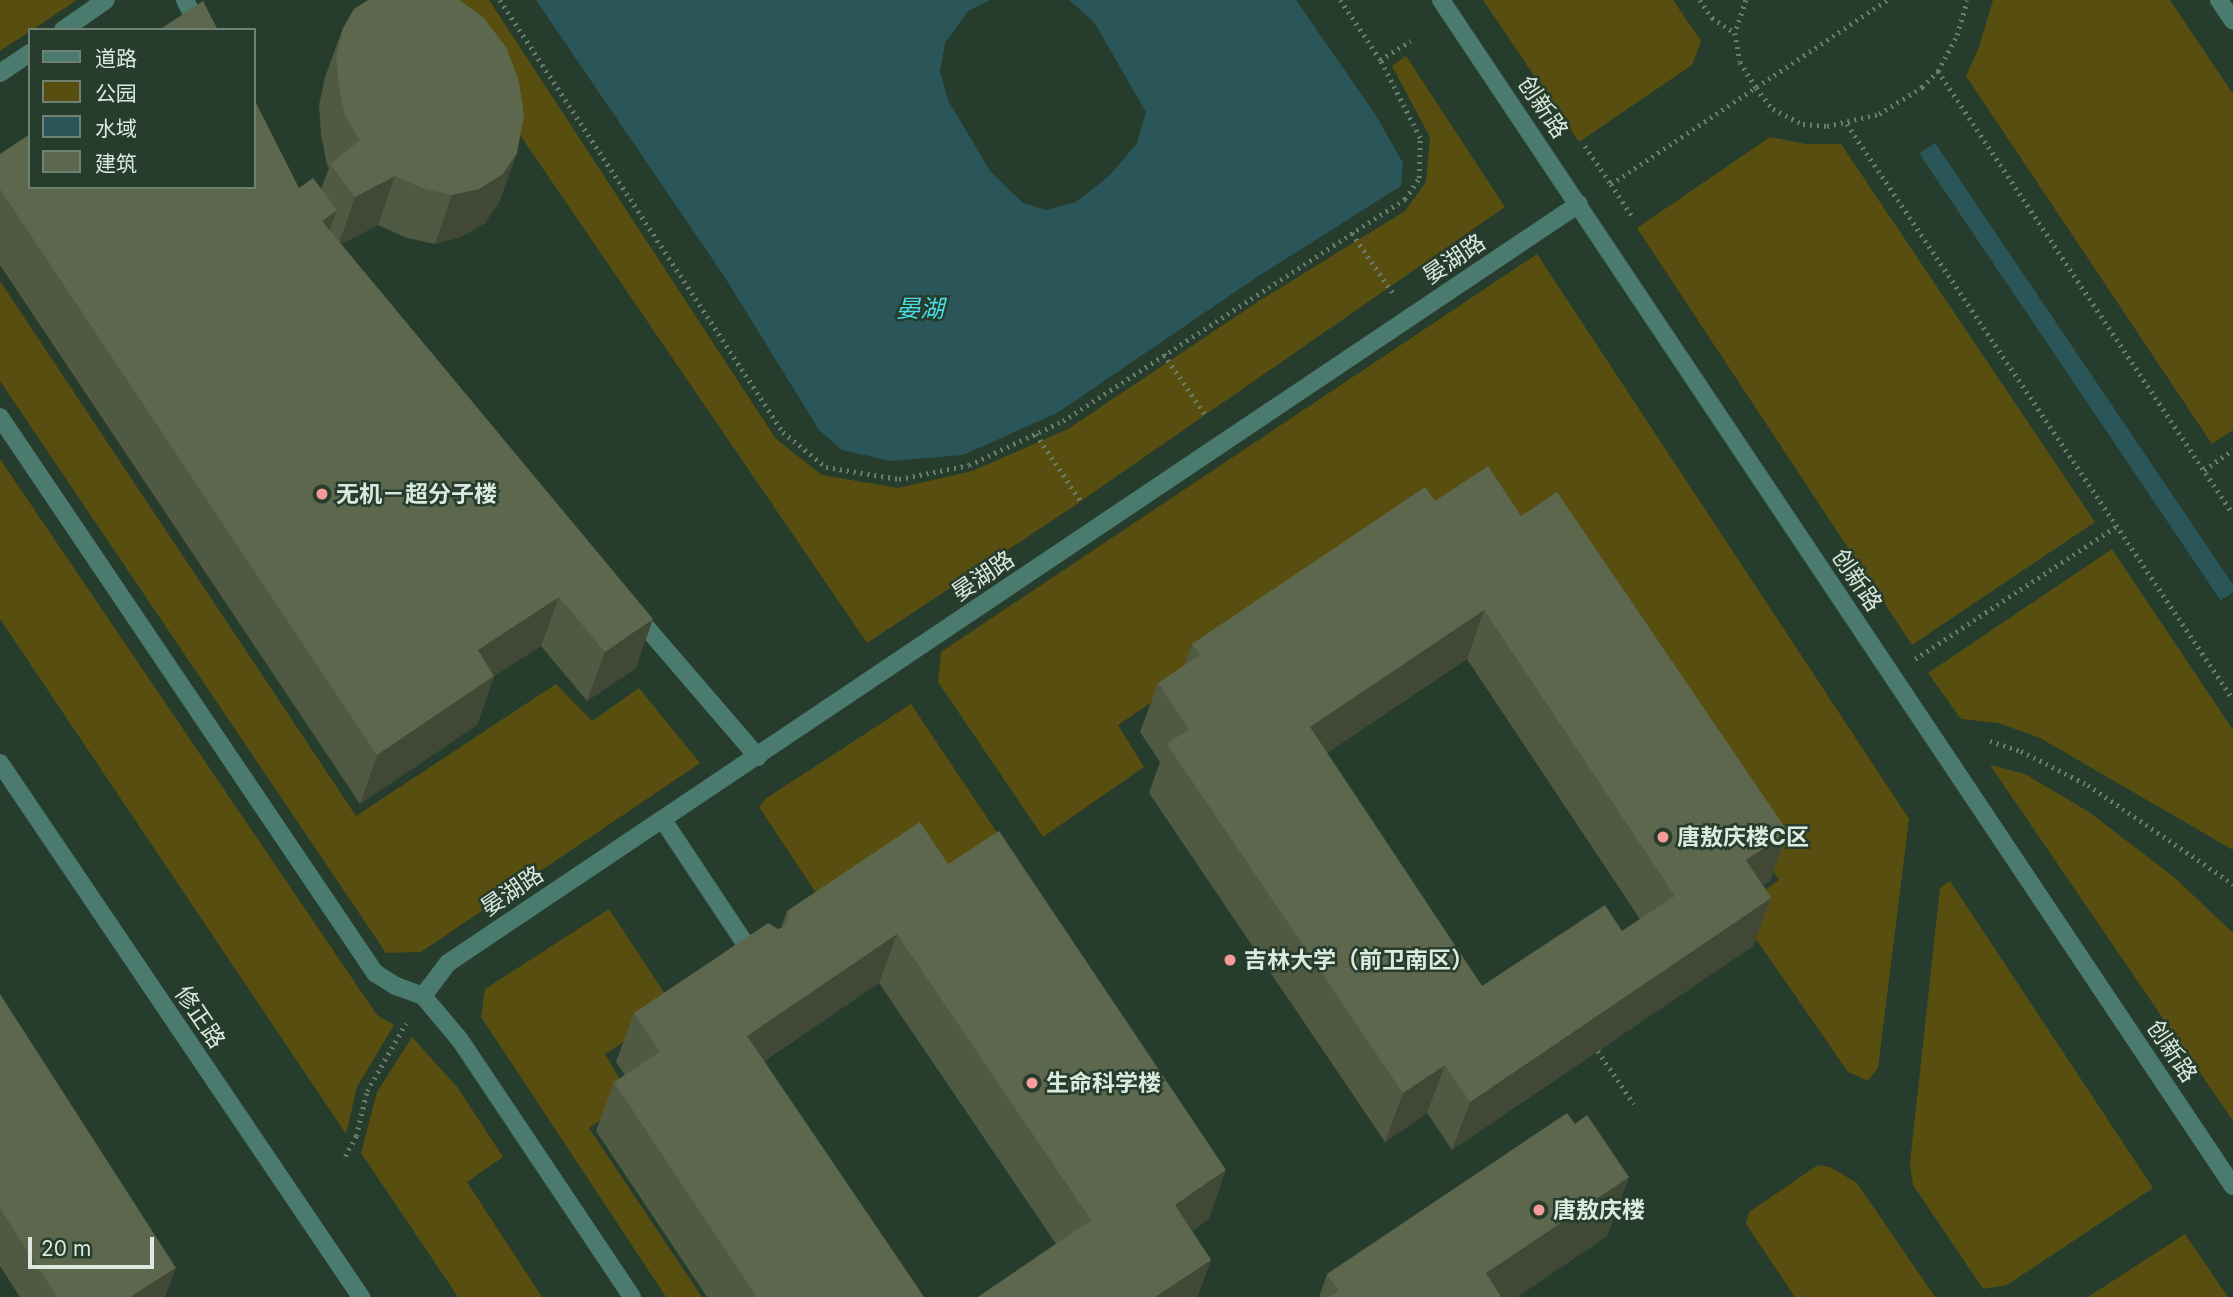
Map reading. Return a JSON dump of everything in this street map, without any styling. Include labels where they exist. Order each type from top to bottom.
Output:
[{"type":"street","points":[[66,28],[106,0]]},
{"type":"street","points":[[185,0],[200,28]]},
{"type":"street","name":"创新路","points":[[1441,0],[2233,1186]]},
{"type":"street","points":[[2219,0],[2233,21]]},
{"type":"street","points":[[0,73],[28,53]]},
{"type":"street","name":"晏湖路","points":[[423,996],[448,963],[1579,204]]},
{"type":"street","points":[[0,417],[375,973],[396,986],[423,996],[460,1040],[632,1297]]},
{"type":"street","points":[[619,595],[758,757]]},
{"type":"street","name":"修正路","points":[[0,763],[360,1297]]},
{"type":"street","points":[[663,820],[760,966]]},
{"type":"path","points":[[500,0],[783,432],[826,467],[899,479],[969,465],[1063,421],[1405,199],[1419,178],[1420,138],[1380,60],[1340,0]]},
{"type":"path","points":[[1700,0],[1712,18],[1735,33]]},
{"type":"path","points":[[1746,0],[1735,33],[1740,62],[1756,88],[1773,109],[1803,124],[1827,126],[1847,124],[1879,114],[1898,104],[1938,71],[1957,35],[1967,0]]},
{"type":"path","points":[[1611,184],[1887,0]]},
{"type":"path","points":[[1380,60],[1410,41]]},
{"type":"path","points":[[1938,71],[2233,514]]},
{"type":"path","points":[[1847,124],[2233,699]]},
{"type":"path","points":[[1586,146],[1634,219]]},
{"type":"path","points":[[1352,233],[1409,318]]},
{"type":"path","points":[[1164,354],[1224,443]]},
{"type":"path","points":[[1036,434],[1098,527]]},
{"type":"path","points":[[2204,470],[2233,450]]},
{"type":"path","points":[[1891,675],[2117,526]]},
{"type":"path","points":[[1990,741],[2021,751],[2088,786],[2233,884]]},
{"type":"path","points":[[345,1156],[356,1136],[367,1091],[423,996]]},
{"type":"path","points":[[1598,1051],[1634,1104]]},
{"type":"green space","points":[[0,0],[77,0],[35,28],[28,28],[28,32],[0,51]]},
{"type":"green space","points":[[411,0],[489,0],[776,439],[822,475],[898,488],[972,471],[1068,429],[1259,301],[1405,211],[1426,182],[1430,137],[1392,66],[1406,56],[1505,207],[1071,508],[867,643],[492,94]]},
{"type":"green space","points":[[1483,0],[1673,0],[1701,41],[1692,65],[1579,142]]},
{"type":"green space","points":[[1993,0],[2170,0],[2233,94],[2233,430],[2212,444],[1966,76],[1979,47]]},
{"type":"green space","points":[[1770,137],[1806,144],[1841,144],[2095,522],[1912,645],[1637,228]]},
{"type":"green space","points":[[1537,254],[1909,819],[1878,1068],[1868,1081],[1848,1072],[1736,910],[1779,880],[1539,529],[1419,521],[1118,725],[1144,767],[1043,837],[938,682],[941,652]]},
{"type":"green space","points":[[0,281],[356,816],[556,684],[592,721],[639,688],[700,763],[421,952],[386,953],[0,381]]},
{"type":"green space","points":[[0,459],[377,1015],[394,1025],[357,1087],[346,1134],[0,619]]},
{"type":"green space","points":[[2112,549],[2233,730],[2233,850],[2040,738],[1998,723],[1961,719],[1928,673]]},
{"type":"green space","points":[[911,704],[1010,852],[824,905],[759,807],[765,799]]},
{"type":"green space","points":[[1990,765],[2025,774],[2089,812],[2174,877],[2233,933],[2233,1121]]},
{"type":"green space","points":[[1950,881],[2153,1188],[2007,1285],[1983,1289],[1913,1185],[1910,1163],[1940,888]]},
{"type":"green space","points":[[609,909],[675,1009],[605,1054],[631,1099],[589,1128],[702,1297],[666,1297],[481,1017],[485,989]]},
{"type":"green space","points":[[412,1037],[458,1088],[503,1157],[467,1182],[542,1297],[458,1297],[361,1153],[377,1092]]},
{"type":"green space","points":[[1818,1165],[1830,1167],[1857,1183],[1935,1297],[1795,1297],[1746,1224],[1749,1212]]},
{"type":"green space","points":[[2185,1234],[2228,1297],[2088,1297]]},
{"type":"water","name":"晏湖","points":[[536,0],[990,0],[968,11],[945,43],[940,72],[948,100],[990,171],[1023,203],[1046,210],[1076,202],[1110,175],[1137,143],[1146,112],[1094,22],[1069,0],[1296,0],[1375,114],[1403,163],[1401,186],[1257,277],[1057,413],[963,455],[891,461],[842,450],[819,430],[724,276]]},
{"type":"water","points":[[1935,143],[2233,585],[2233,592],[2221,600],[1919,154]]},
{"type":"building","points":[[368,0],[459,0],[483,17],[506,47],[519,81],[524,116],[517,153],[503,174],[479,189],[452,195],[425,189],[395,176],[355,197],[330,164],[360,140],[345,116],[336,57],[343,28],[354,9]]},
{"type":"building","points":[[203,1],[217,28],[162,28]]},
{"type":"building","name":"无机－超分子楼","points":[[256,103],[299,188],[313,178],[337,210],[322,221],[653,619],[605,652],[559,597],[478,650],[494,676],[377,755],[0,189],[0,154],[28,135],[28,189],[256,189]]},
{"type":"building","name":"唐敖庆楼C区","points":[[1488,466],[1521,516],[1557,492],[1788,832],[1746,860],[1771,898],[1470,1102],[1445,1065],[1403,1093],[1167,744],[1189,729],[1158,683],[1200,655],[1192,644],[1425,487],[1435,501]],"holes":[[[1484,610],[1675,896],[1622,931],[1605,905],[1482,986],[1310,727]]]},
{"type":"building","name":"生命科学楼","points":[[920,822],[948,864],[999,831],[1226,1170],[1175,1205],[1211,1260],[1155,1297],[978,1297],[1091,1220],[897,934],[747,1036],[924,1297],[757,1297],[614,1082],[660,1052],[634,1013],[768,923],[778,929],[785,926],[789,917],[787,911]]},
{"type":"building","points":[[0,994],[176,1268],[130,1297],[57,1297],[0,1208]]},
{"type":"building","points":[[1567,1113],[1575,1124],[1587,1115],[1629,1177],[1486,1273],[1501,1297],[1330,1297],[1339,1291],[1327,1274]]},
{"type":"place","name":"无机－超分子楼","points":[[322,494]]},
{"type":"place","name":"唐敖庆楼C区","points":[[1663,837]]},
{"type":"place","name":"吉林大学（前卫南区）","points":[[1230,960]]},
{"type":"place","name":"生命科学楼","points":[[1032,1083]]},
{"type":"place","name":"唐敖庆楼","points":[[1539,1210]]}]
